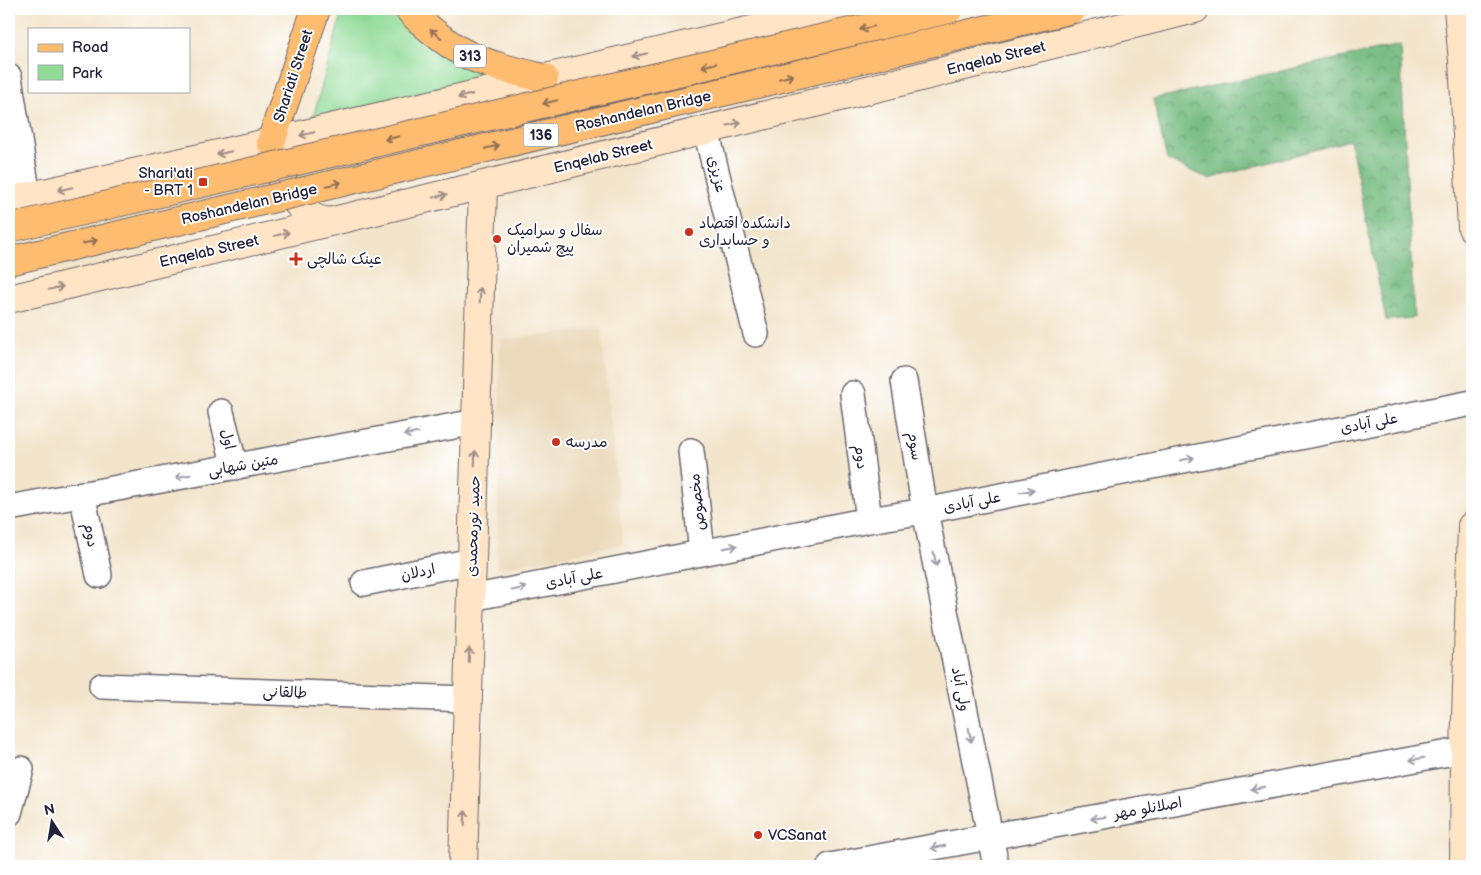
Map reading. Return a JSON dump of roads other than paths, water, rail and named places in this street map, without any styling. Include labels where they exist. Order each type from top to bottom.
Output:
[{"type":"main road","name":"Shariati Street","points":[[271,142],[316,9]]},
{"type":"main road","name":"313","points":[[408,9],[440,38],[465,54],[483,62],[544,78]]},
{"type":"main road","points":[[19,199],[841,9]]},
{"type":"main road","name":"Roshandelan Bridge","points":[[9,228],[948,9]]},
{"type":"main road","name":"Roshandelan Bridge","points":[[9,261],[1073,9]]},
{"type":"main road","name":"Enqelab Street","points":[[9,299],[483,186],[1196,9]]},
{"type":"main road","points":[[1458,9],[1468,60],[1472,228]]},
{"type":"main road","points":[[271,142],[273,158],[288,193],[312,217],[329,222]]},
{"type":"main road","name":"حمید نورمحمدی","points":[[463,866],[483,186]]},
{"type":"main road","points":[[1466,864],[1472,526]]},
{"type":"street","points":[[9,77],[19,199]]},
{"type":"street","name":"عزیزی","points":[[706,130],[756,334]]},
{"type":"street","name":"سوم","points":[[904,381],[925,511]]},
{"type":"street","name":"دوم","points":[[853,394],[869,520]]},
{"type":"street","name":"علی آبادی","points":[[471,598],[1472,403]]},
{"type":"street","name":"اول","points":[[221,412],[235,466]]},
{"type":"street","name":"متین شهابی","points":[[9,508],[476,422]]},
{"type":"street","name":"مخصوص","points":[[691,451],[702,552]]},
{"type":"street","name":"دوم","points":[[82,494],[99,575]]},
{"type":"street","name":"ولی آباد","points":[[925,511],[996,866]]},
{"type":"street","name":"اردلان","points":[[364,583],[472,561]]},
{"type":"street","name":"طالقانی","points":[[102,686],[468,698]]},
{"type":"street","name":"اصلانلو مهر","points":[[830,866],[1469,750]]},
{"type":"street","points":[[9,813],[21,769]]},
{"type":"place","name":"Shari'ati - BRT 1","points":[[203,182]]},
{"type":"place","name":"دانشکده اقتصاد و حسابداری","points":[[689,232]]},
{"type":"place","name":"سفال و سرامیک پیچ شمیران","points":[[497,239]]},
{"type":"place","name":"عينک شالچی","points":[[296,259]]},
{"type":"place","name":"مدرسه","points":[[556,442]]},
{"type":"place","name":"VCSanat","points":[[758,835]]}]
